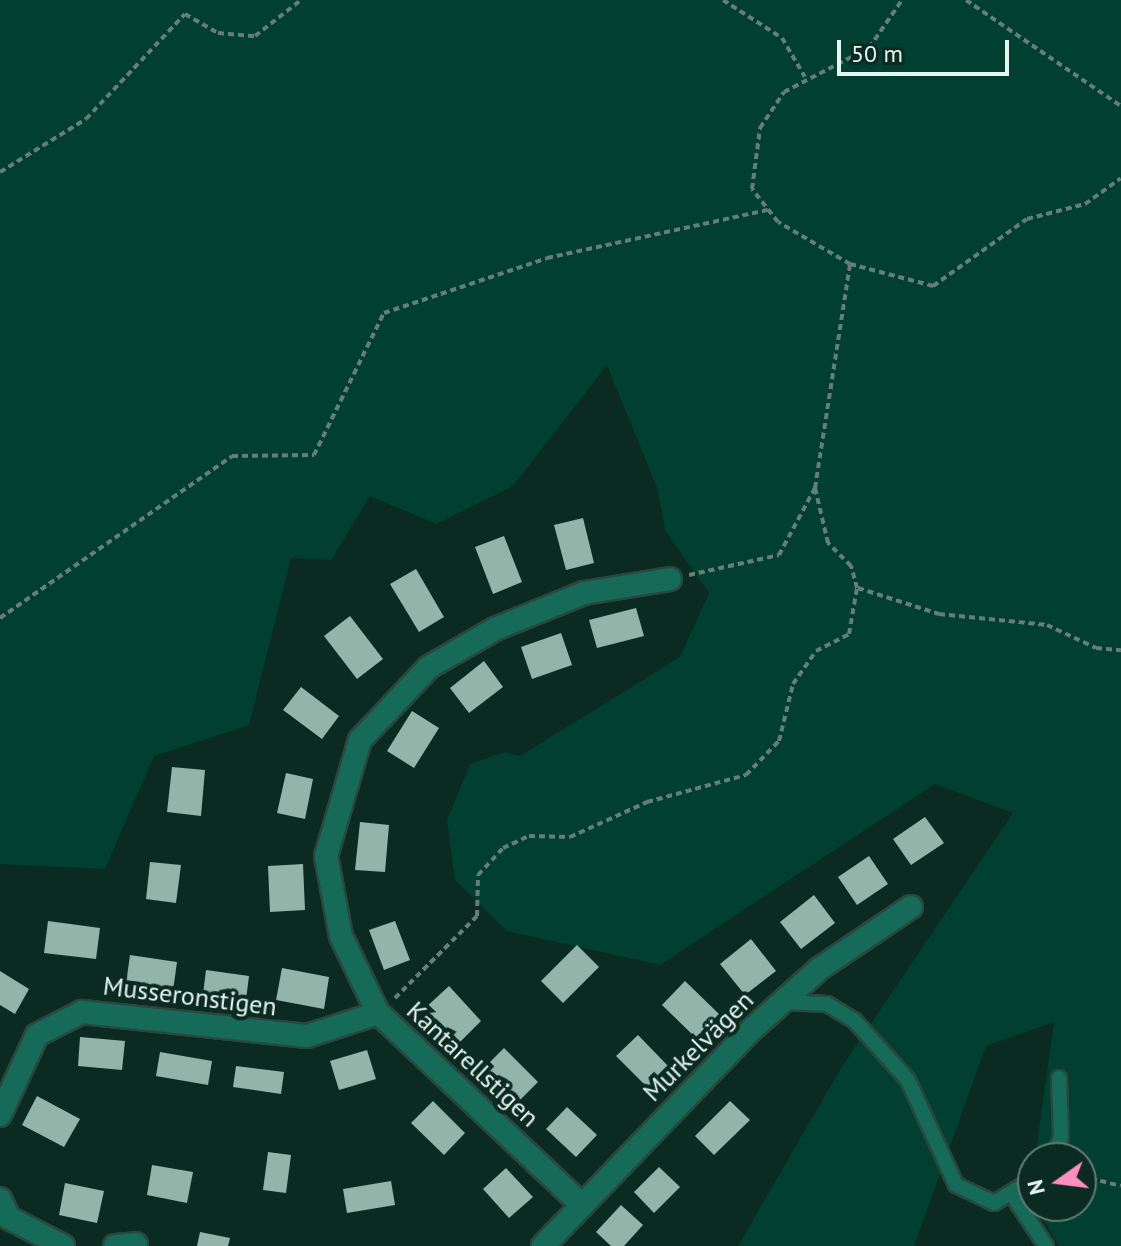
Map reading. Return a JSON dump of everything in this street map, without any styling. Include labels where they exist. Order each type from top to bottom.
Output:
[{"type":"street","name":"Kantarellstigen","points":[[582,1205],[378,1013],[341,936],[326,856],[360,740],[429,667],[495,629],[584,593],[670,579]]},
{"type":"street","name":"Murkelvägen","points":[[543,1246],[782,1001],[911,907]]},
{"type":"street","name":"Musseronstigen","points":[[0,1115],[37,1035],[82,1012],[307,1036],[378,1013]]},
{"type":"street","points":[[0,1199],[9,1218],[63,1246]]},
{"type":"lane","points":[[782,1001],[827,1004],[854,1020],[908,1080],[956,1185],[994,1203],[1017,1193]]},
{"type":"lane","points":[[1059,1078],[1059,1142]]},
{"type":"lane","points":[[1013,1196],[1046,1246]]},
{"type":"path","points":[[0,172],[86,119],[185,14],[218,33],[255,36],[301,0]]},
{"type":"path","points":[[723,0],[782,38],[805,77]]},
{"type":"path","points":[[901,0],[869,48],[805,77],[784,92],[760,128],[752,189],[768,210],[819,252],[850,264],[933,286],[1027,219],[1085,204],[1121,178]]},
{"type":"path","points":[[966,0],[1121,106]]},
{"type":"path","points":[[0,618],[232,456],[314,455],[384,313],[547,258],[768,210]]},
{"type":"path","points":[[670,579],[779,555],[815,488],[850,264]]},
{"type":"path","points":[[378,1013],[477,916],[478,875],[503,848],[529,836],[570,837],[647,802],[746,775],[779,741],[793,684],[816,651],[849,634],[857,588],[851,566],[828,543],[815,488]]},
{"type":"path","points":[[857,588],[939,614],[1047,625],[1096,648],[1121,650]]},
{"type":"path","points":[[1097,1180],[1121,1186]]},
{"type":"green space","points":[[0,0],[1121,0],[1121,1246],[1059,1246],[1045,1222],[1097,1222],[1097,1142],[1037,1142],[1054,1022],[986,1046],[914,1246],[738,1246],[841,1068],[1013,813],[935,784],[660,965],[507,931],[455,880],[447,820],[470,764],[505,752],[520,756],[680,657],[709,593],[665,530],[658,490],[607,365],[513,486],[436,524],[370,496],[331,560],[291,558],[249,725],[154,756],[105,869],[0,864]]},
{"type":"building","points":[[583,518],[594,563],[566,570],[554,525]]},
{"type":"building","points":[[504,536],[522,582],[493,594],[475,547]]},
{"type":"building","points":[[416,569],[444,617],[419,632],[390,584]]},
{"type":"building","points":[[636,608],[644,636],[597,648],[589,620]]},
{"type":"building","points":[[350,616],[383,659],[357,679],[324,636]]},
{"type":"building","points":[[561,633],[572,665],[532,679],[521,647]]},
{"type":"building","points":[[484,661],[503,687],[469,713],[450,688]]},
{"type":"building","points":[[301,687],[339,716],[322,739],[283,710]]},
{"type":"building","points":[[412,711],[439,728],[414,768],[387,751]]},
{"type":"building","points":[[172,767],[205,770],[201,816],[167,812]]},
{"type":"building","points":[[286,773],[313,779],[305,819],[277,813]]},
{"type":"building","points":[[925,817],[944,843],[911,865],[893,839]]},
{"type":"building","points":[[360,822],[389,825],[385,872],[355,870]]},
{"type":"building","points":[[869,856],[888,884],[857,905],[838,877]]},
{"type":"building","points":[[150,862],[181,865],[176,903],[146,899]]},
{"type":"building","points":[[303,864],[305,910],[270,912],[268,866]]},
{"type":"building","points":[[814,895],[835,923],[801,949],[780,922]]},
{"type":"building","points":[[48,921],[100,928],[96,959],[44,953]]},
{"type":"building","points":[[395,921],[410,960],[384,970],[369,930]]},
{"type":"building","points":[[751,939],[776,971],[745,995],[720,964]]},
{"type":"building","points":[[577,945],[599,967],[563,1003],[541,981]]},
{"type":"building","points":[[130,955],[177,962],[172,998],[125,991]]},
{"type":"building","points":[[282,968],[329,977],[324,1009],[276,1000]]},
{"type":"building","points":[[206,970],[249,976],[245,1008],[202,1002]]},
{"type":"building","points":[[0,971],[29,989],[15,1014],[0,1005]]},
{"type":"building","points":[[685,981],[719,1014],[696,1038],[662,1005]]},
{"type":"building","points":[[449,986],[481,1021],[456,1046],[423,1010]]},
{"type":"building","points":[[638,1035],[670,1068],[649,1089],[616,1056]]},
{"type":"building","points":[[80,1037],[125,1041],[122,1070],[78,1066]]},
{"type":"building","points":[[504,1048],[538,1082],[517,1103],[483,1069]]},
{"type":"building","points":[[367,1050],[376,1079],[339,1090],[330,1061]]},
{"type":"building","points":[[160,1052],[212,1061],[208,1085],[156,1076]]},
{"type":"building","points":[[236,1066],[284,1072],[281,1094],[233,1087]]},
{"type":"building","points":[[37,1096],[80,1119],[64,1147],[22,1125]]},
{"type":"building","points":[[433,1101],[465,1133],[444,1155],[411,1123]]},
{"type":"building","points":[[730,1101],[750,1120],[714,1155],[695,1136]]},
{"type":"building","points":[[567,1107],[597,1135],[576,1157],[546,1129]]},
{"type":"building","points":[[268,1152],[291,1155],[286,1193],[263,1190]]},
{"type":"building","points":[[152,1165],[193,1172],[187,1203],[147,1195]]},
{"type":"building","points":[[659,1167],[680,1187],[654,1213],[634,1192]]},
{"type":"building","points":[[506,1168],[533,1197],[509,1218],[483,1189]]},
{"type":"building","points":[[391,1181],[395,1205],[347,1213],[343,1189]]},
{"type":"building","points":[[65,1183],[104,1191],[97,1223],[59,1215]]},
{"type":"building","points":[[621,1205],[643,1225],[624,1246],[611,1246],[596,1232]]},
{"type":"building","points":[[200,1232],[230,1238],[228,1246],[197,1246]]}]
